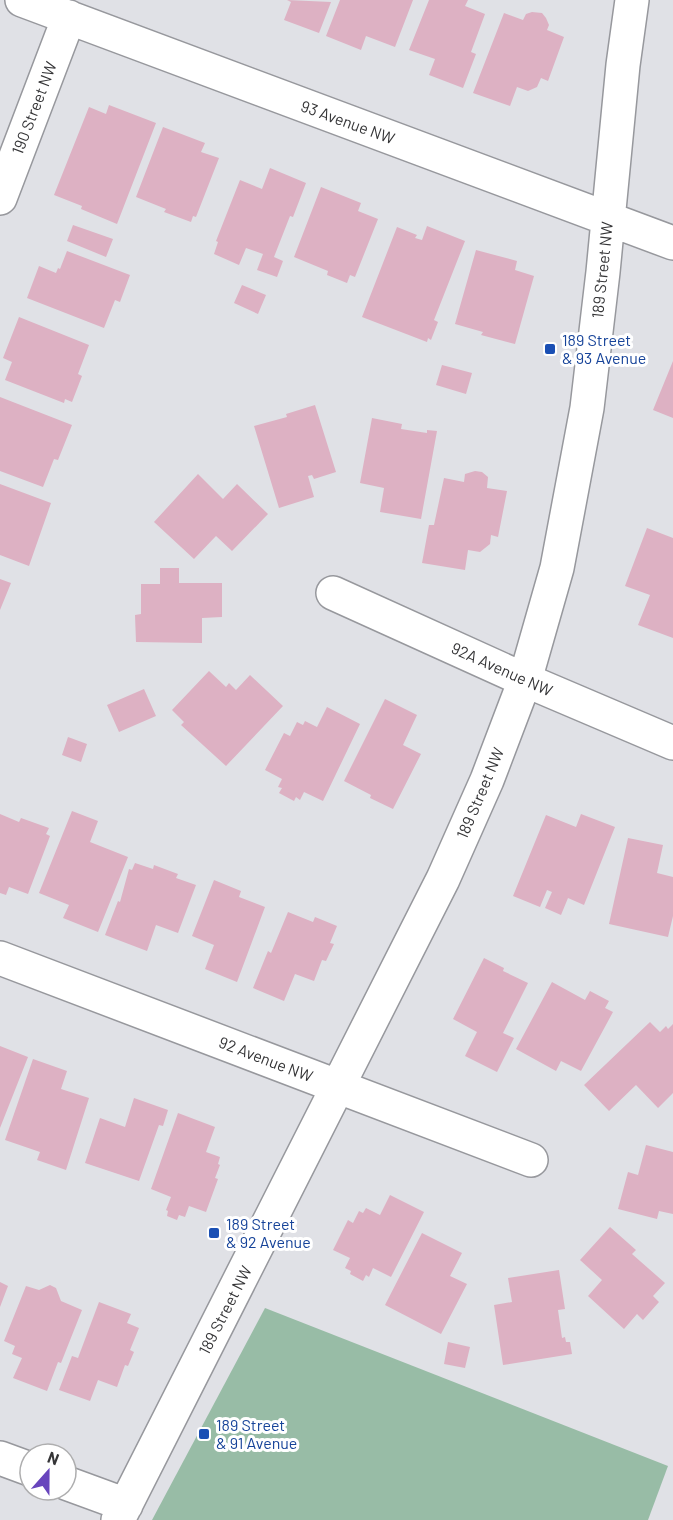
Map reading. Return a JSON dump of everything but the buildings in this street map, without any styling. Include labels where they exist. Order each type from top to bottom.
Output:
[{"type":"street","name":"93 Avenue NW","points":[[22,0],[673,243]]},
{"type":"street","name":"189 Street NW","points":[[122,1513],[443,879],[487,780],[525,680],[557,568],[587,408],[623,65],[632,0]]},
{"type":"street","name":"190 Street NW","points":[[0,198],[69,17]]},
{"type":"street","name":"92A Avenue NW","points":[[333,593],[525,680],[673,743]]},
{"type":"street","name":"92 Avenue NW","points":[[0,958],[531,1160]]},
{"type":"street","points":[[0,1458],[18,1465]]},
{"type":"street","points":[[78,1489],[122,1513]]},
{"type":"green space","points":[[265,1308],[668,1466],[648,1520],[152,1520]]},
{"type":"place","name":"189 Street & 93 Avenue","points":[[550,349]]},
{"type":"place","name":"189 Street & 92 Avenue","points":[[214,1233]]},
{"type":"place","name":"189 Street & 91 Avenue","points":[[204,1434]]}]
